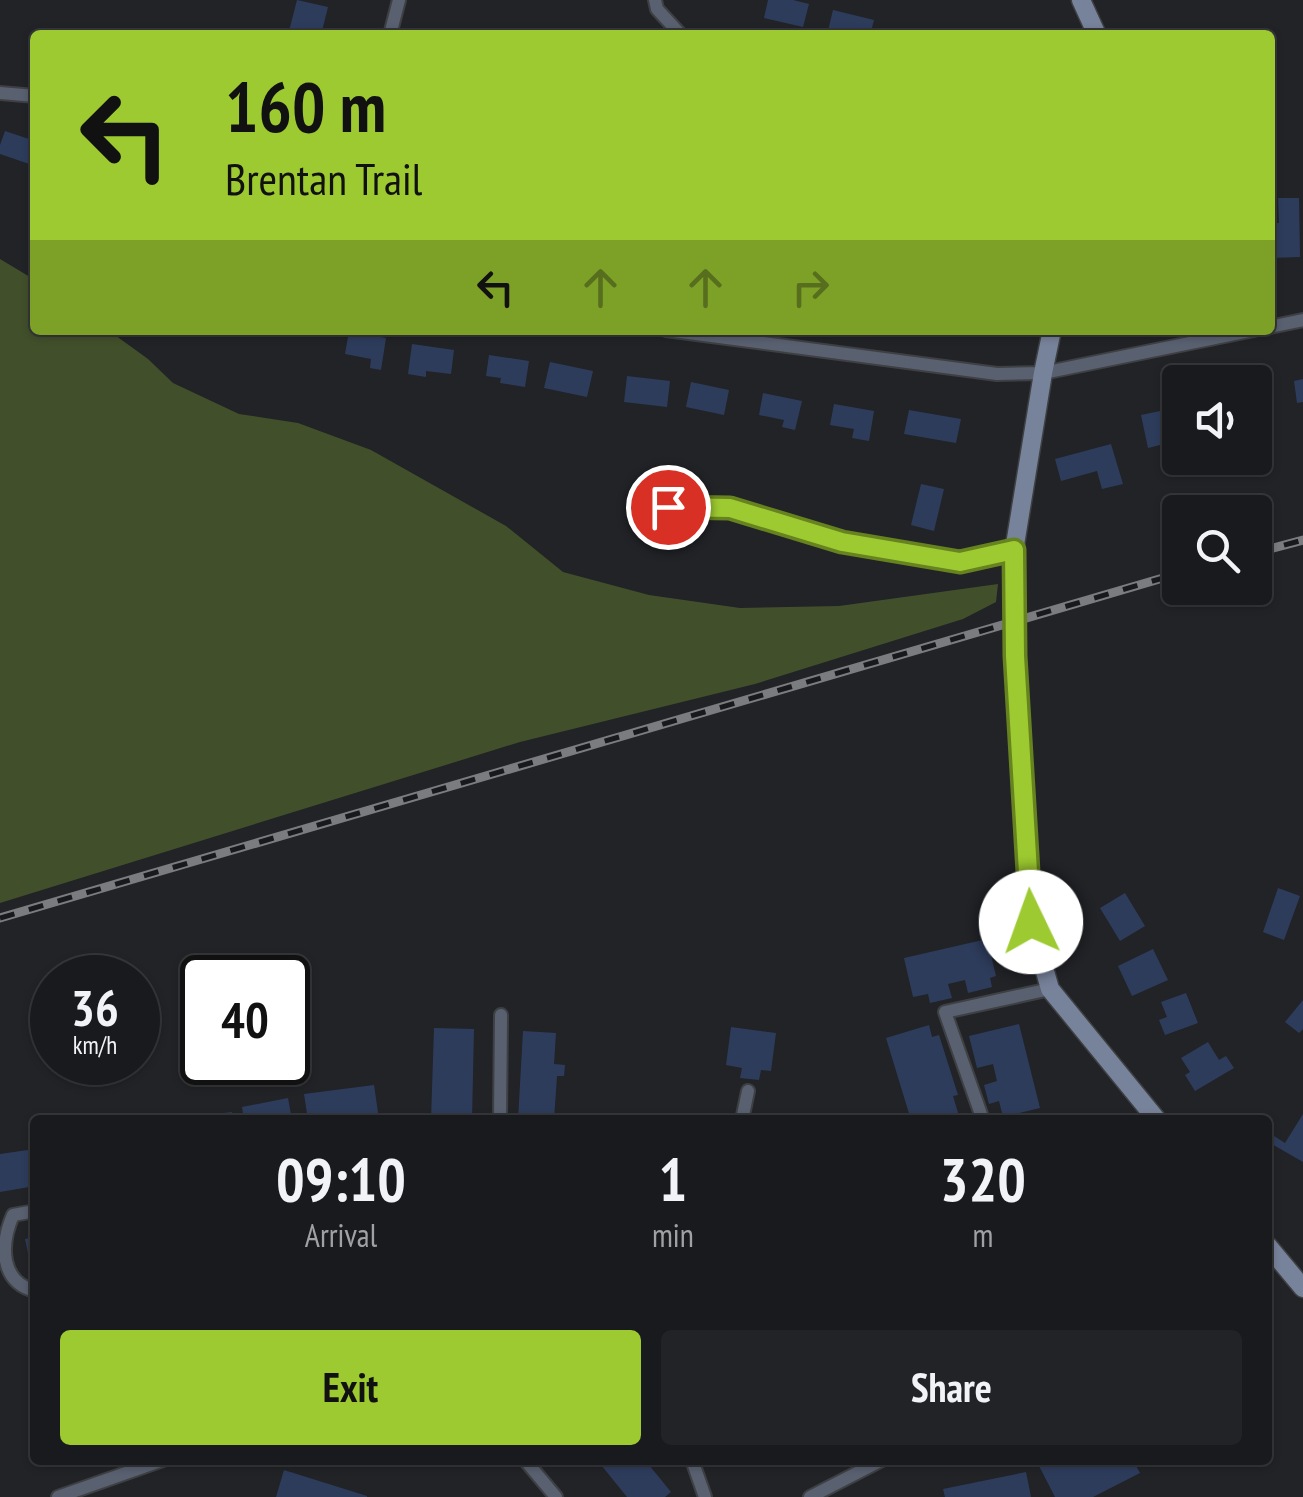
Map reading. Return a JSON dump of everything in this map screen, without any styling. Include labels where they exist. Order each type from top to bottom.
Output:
[{"type":"street","points":[[391,30],[398,0]]},
{"type":"street","points":[[655,0],[656,9],[676,30]]},
{"type":"street","points":[[1081,0],[1095,30]]},
{"type":"street","points":[[0,93],[30,96]]},
{"type":"street","points":[[1275,326],[1303,320]]},
{"type":"street","points":[[704,335],[997,374],[1043,373],[1229,335]]},
{"type":"street","points":[[1051,335],[1014,550],[1015,656],[1031,922],[1050,989],[1153,1115]]},
{"type":"street","points":[[668,507],[730,508],[842,542],[960,562],[1014,550]]},
{"type":"street","points":[[980,1115],[945,1012],[1050,989]]},
{"type":"street","points":[[500,1016],[500,1115]]},
{"type":"street","points":[[743,1115],[748,1091]]},
{"type":"street","points":[[30,1212],[13,1216],[1,1232],[0,1249],[4,1270],[15,1284],[30,1289]]},
{"type":"street","points":[[1272,1251],[1303,1288]]},
{"type":"street","points":[[58,1497],[150,1465]]},
{"type":"street","points":[[528,1465],[556,1497]]},
{"type":"street","points":[[694,1465],[705,1497]]},
{"type":"street","points":[[810,1497],[872,1465]]},
{"type":"green space","points":[[0,259],[30,277],[30,335],[115,335],[173,383],[239,414],[298,423],[371,450],[506,526],[563,572],[649,595],[740,608],[839,606],[998,584],[996,602],[963,619],[755,684],[520,742],[0,903]]},
{"type":"building","points":[[297,0],[328,7],[322,30],[289,30]]},
{"type":"building","points":[[768,0],[809,4],[803,27],[764,18]]},
{"type":"building","points":[[833,10],[874,20],[871,30],[828,30]]},
{"type":"building","points":[[5,131],[30,139],[30,164],[0,154]]},
{"type":"building","points":[[1278,198],[1299,198],[1300,257],[1275,258],[1275,223],[1279,223]]},
{"type":"building","points":[[348,335],[386,338],[381,370],[370,368],[371,359],[345,354]]},
{"type":"building","points":[[412,344],[454,350],[451,374],[408,374]]},
{"type":"building","points":[[489,355],[529,361],[525,387],[486,376]]},
{"type":"building","points":[[550,362],[593,371],[587,397],[544,388]]},
{"type":"building","points":[[627,376],[670,381],[667,407],[624,402]]},
{"type":"building","points":[[1303,379],[1303,402],[1297,403],[1294,381]]},
{"type":"building","points":[[691,382],[729,390],[724,415],[686,407]]},
{"type":"building","points":[[763,393],[802,401],[795,430],[782,427],[784,420],[759,415]]},
{"type":"building","points":[[834,404],[874,411],[869,441],[852,438],[854,429],[830,425]]},
{"type":"building","points":[[909,410],[961,419],[956,443],[904,434]]},
{"type":"building","points":[[1160,411],[1162,444],[1148,448],[1141,415]]},
{"type":"building","points":[[1111,444],[1123,484],[1102,489],[1097,471],[1061,481],[1055,459]]},
{"type":"building","points":[[921,484],[944,489],[934,531],[911,525]]},
{"type":"building","points":[[1278,888],[1300,896],[1284,940],[1263,932]]},
{"type":"building","points":[[1125,893],[1145,926],[1120,941],[1100,908]]},
{"type":"building","points":[[987,939],[996,976],[990,978],[992,987],[968,993],[965,980],[948,984],[952,998],[930,1003],[928,994],[913,997],[904,958]]},
{"type":"building","points":[[1153,949],[1168,980],[1132,996],[1118,966]]},
{"type":"building","points":[[1186,993],[1198,1023],[1165,1035],[1159,1020],[1167,1017],[1161,1002]]},
{"type":"building","points":[[1303,1000],[1303,1029],[1299,1033],[1285,1022]]},
{"type":"building","points":[[1019,1024],[1040,1108],[1002,1115],[999,1101],[989,1104],[984,1085],[997,1081],[993,1064],[977,1068],[969,1036]]},
{"type":"building","points":[[929,1025],[932,1037],[939,1035],[958,1095],[953,1096],[959,1115],[909,1115],[886,1038]]},
{"type":"building","points":[[731,1027],[776,1033],[771,1071],[761,1070],[759,1080],[740,1078],[742,1068],[726,1065]]},
{"type":"building","points":[[434,1028],[474,1029],[472,1115],[431,1115]]},
{"type":"building","points":[[523,1031],[556,1033],[554,1064],[565,1065],[564,1076],[557,1076],[554,1115],[518,1115]]},
{"type":"building","points":[[1208,1042],[1219,1060],[1226,1056],[1234,1068],[1195,1091],[1181,1058]]},
{"type":"building","points":[[374,1085],[378,1115],[307,1115],[304,1094]]},
{"type":"building","points":[[288,1098],[291,1115],[243,1115],[242,1107]]},
{"type":"building","points":[[1303,1114],[1303,1162],[1272,1144],[1272,1140],[1274,1136],[1285,1143]]},
{"type":"building","points":[[30,1150],[30,1187],[0,1192],[0,1154]]},
{"type":"building","points":[[601,1465],[649,1465],[671,1492],[665,1497],[627,1497]]},
{"type":"building","points":[[1039,1465],[1136,1465],[1140,1473],[1093,1497],[1055,1497]]},
{"type":"building","points":[[284,1470],[367,1496],[367,1497],[276,1497]]},
{"type":"building","points":[[1026,1472],[1031,1497],[945,1497],[943,1489]]},
{"type":"railway","points":[[1272,548],[1303,540]]},
{"type":"railway","points":[[0,918],[1162,578]]},
{"type":"route","points":[[668,507],[730,508],[842,542],[960,562],[1014,550],[1015,656],[1031,922]]}]
